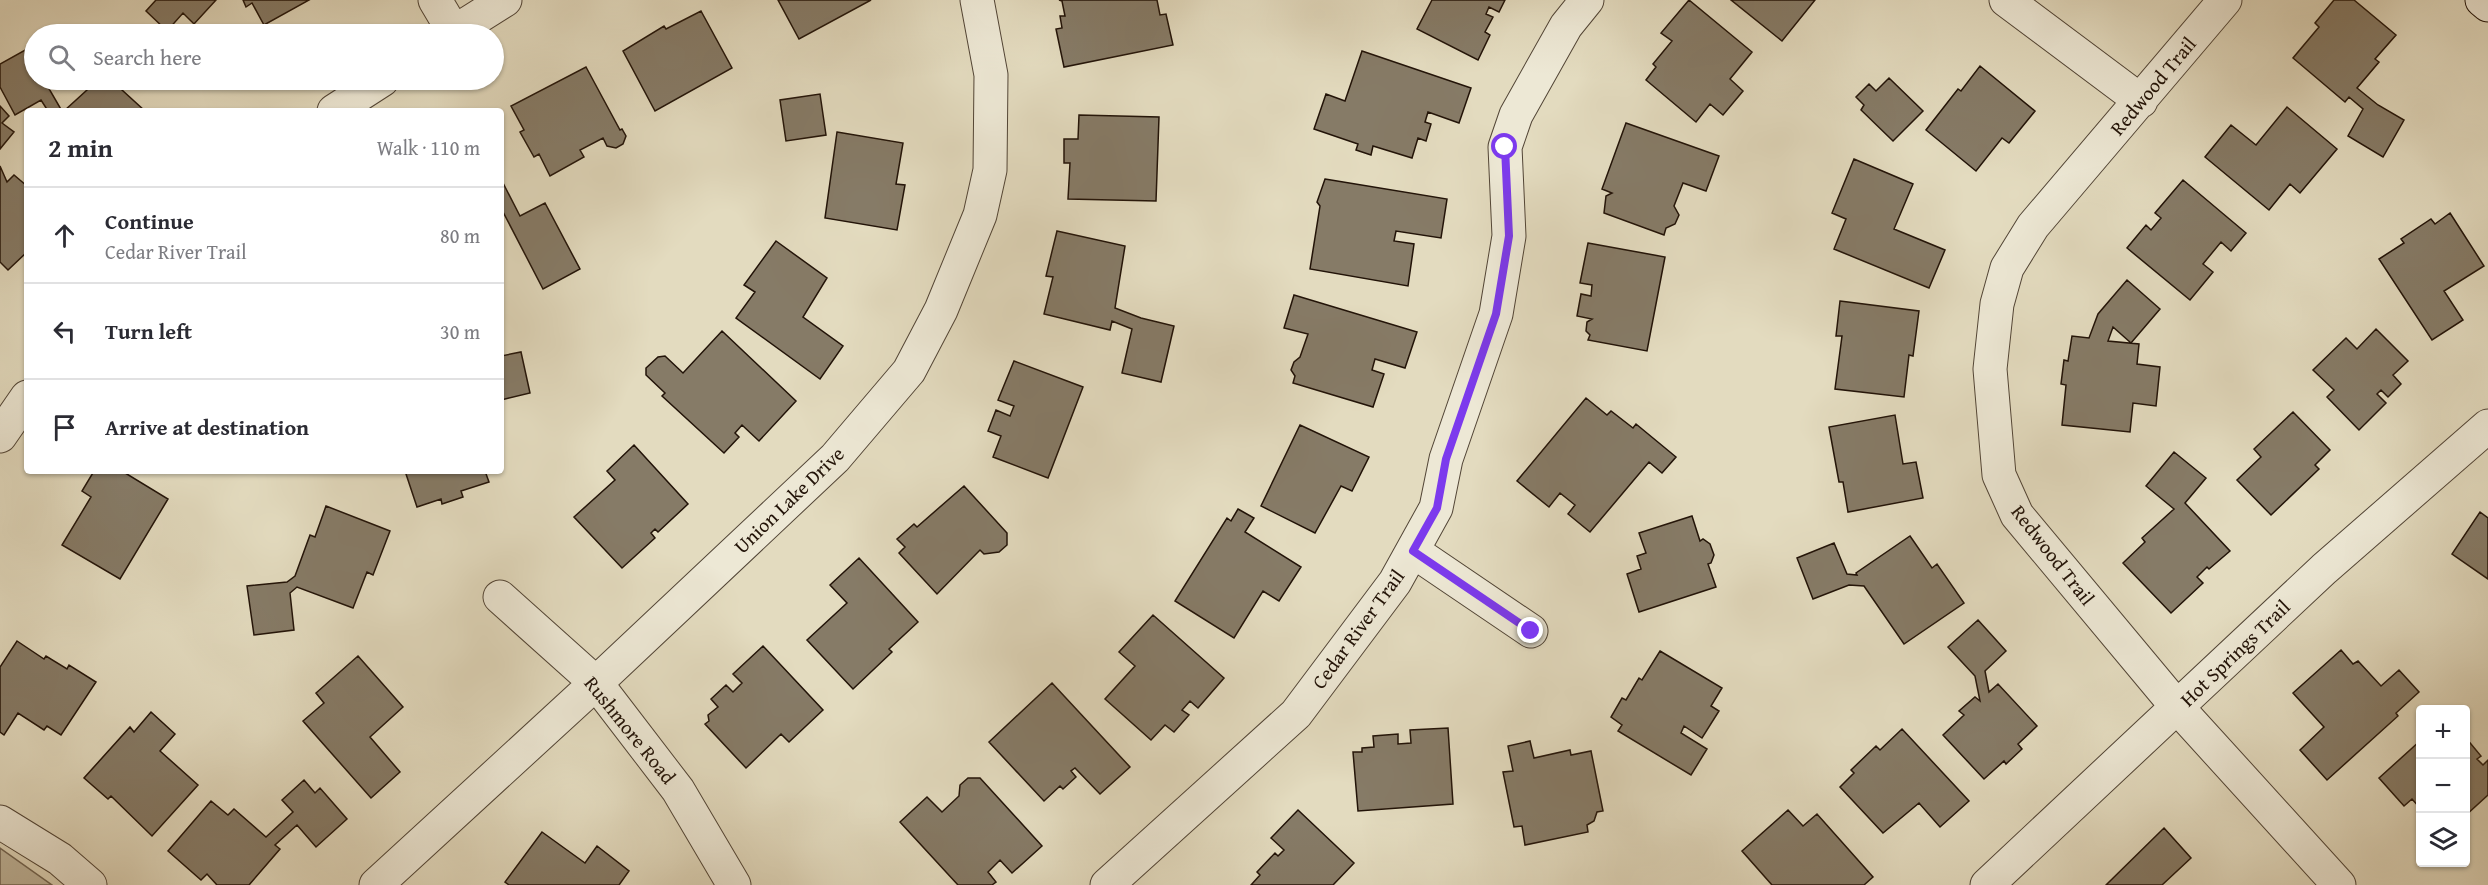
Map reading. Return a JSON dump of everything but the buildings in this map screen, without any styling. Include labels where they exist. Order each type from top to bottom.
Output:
[{"type":"street","points":[[435,0],[448,24]]},
{"type":"street","points":[[467,24],[505,0]]},
{"type":"street","name":"Union Lake Drive","points":[[376,885],[596,683],[835,458],[909,371],[941,310],[980,215],[990,171],[991,75],[976,0]]},
{"type":"street","name":"Cedar River Trail","points":[[1107,885],[1296,714],[1395,582],[1437,508],[1446,459],[1496,314],[1509,236],[1505,147],[1516,115],[1566,26],[1587,0]]},
{"type":"street","points":[[2006,0],[2141,101]]},
{"type":"street","name":"Redwood Trail","points":[[2225,0],[2033,226],[2007,268],[1997,304],[1990,369],[1999,475],[2017,515],[2178,708],[2339,885]]},
{"type":"street","points":[[2482,0],[2488,5]]},
{"type":"street","points":[[339,108],[367,90]]},
{"type":"street","points":[[0,436],[24,401]]},
{"type":"street","name":"Hot Springs Trail","points":[[1987,885],[2324,569],[2488,426]]},
{"type":"street","points":[[1413,551],[1531,631]]},
{"type":"street","name":"Rushmore Road","points":[[500,597],[596,683],[678,790],[734,885]]},
{"type":"street","points":[[0,822],[60,858],[90,885]]},
{"type":"shaded area","points":[[0,848],[52,885],[0,885]]},
{"type":"route","points":[[1505,147],[1509,236],[1496,314],[1446,459],[1437,508],[1413,551],[1531,631]]}]
